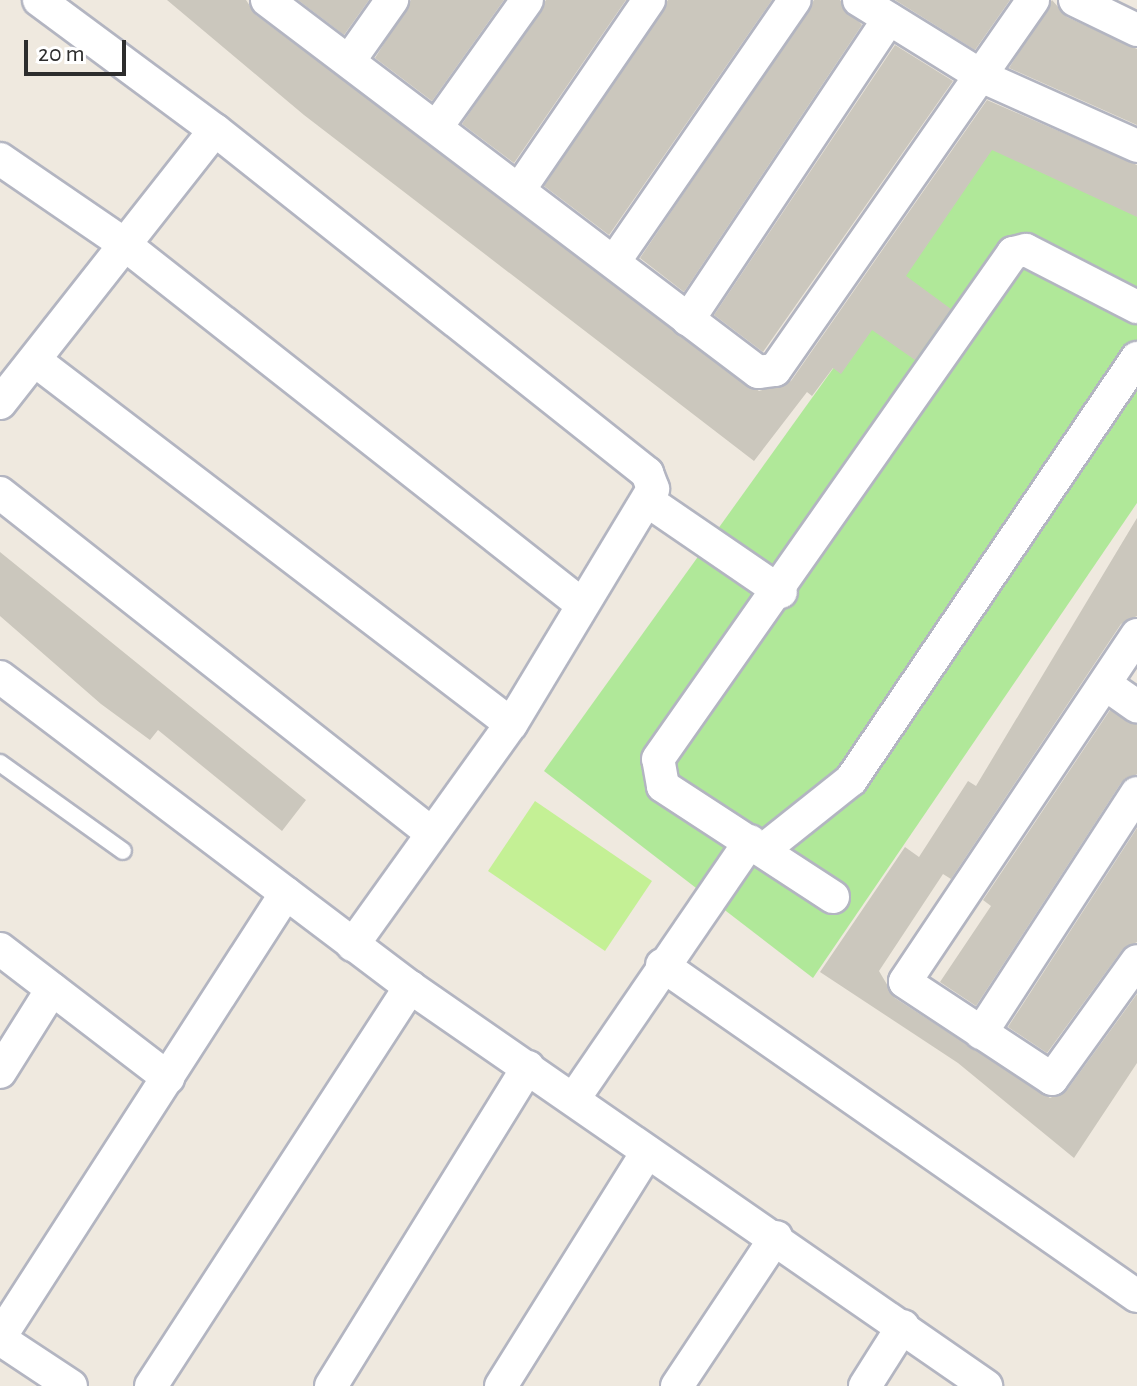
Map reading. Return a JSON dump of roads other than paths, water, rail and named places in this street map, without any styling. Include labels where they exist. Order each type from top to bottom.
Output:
[{"type":"street","points":[[39,0],[215,130],[647,473],[648,501],[580,603],[511,724],[430,832],[353,945]]},
{"type":"street","points":[[349,61],[392,0]]},
{"type":"street","points":[[438,125],[527,0]]},
{"type":"street","points":[[519,190],[649,0]]},
{"type":"street","points":[[614,262],[795,0]]},
{"type":"street","points":[[859,0],[983,77],[1137,146]]},
{"type":"street","points":[[272,2],[438,125],[750,369],[775,370],[983,77],[1033,0]]},
{"type":"street","points":[[1075,0],[1137,30]]},
{"type":"street","points":[[688,320],[889,19]]},
{"type":"street","points":[[0,403],[37,362],[124,244],[215,130]]},
{"type":"street","points":[[0,159],[124,244],[580,603]]},
{"type":"street","points":[[833,897],[663,786],[658,759],[781,592],[1013,253],[1026,250],[1137,307]]},
{"type":"street","points":[[575,1097],[662,965],[757,845],[851,780],[1137,358]]},
{"type":"street","points":[[37,362],[511,724]]},
{"type":"street","points":[[0,493],[430,832]]},
{"type":"street","points":[[648,501],[781,592]]},
{"type":"street","points":[[1137,635],[905,982],[1052,1079],[1137,961]]},
{"type":"street","points":[[0,677],[410,987],[575,1097],[647,1152],[776,1237],[986,1386]]},
{"type":"street","points":[[1105,684],[1137,706]]},
{"type":"street","points":[[981,1033],[1137,793]]},
{"type":"street","points":[[71,1386],[0,1338],[286,893]]},
{"type":"street","points":[[0,949],[168,1078]]},
{"type":"street","points":[[662,965],[1137,1296]]},
{"type":"street","points":[[151,1386],[410,987]]},
{"type":"street","points":[[0,1072],[52,989]]},
{"type":"street","points":[[331,1386],[528,1067]]},
{"type":"street","points":[[501,1386],[647,1152]]},
{"type":"street","points":[[677,1386],[776,1237]]},
{"type":"street","points":[[865,1386],[903,1326]]},
{"type":"lane","points":[[0,763],[123,851]]}]
